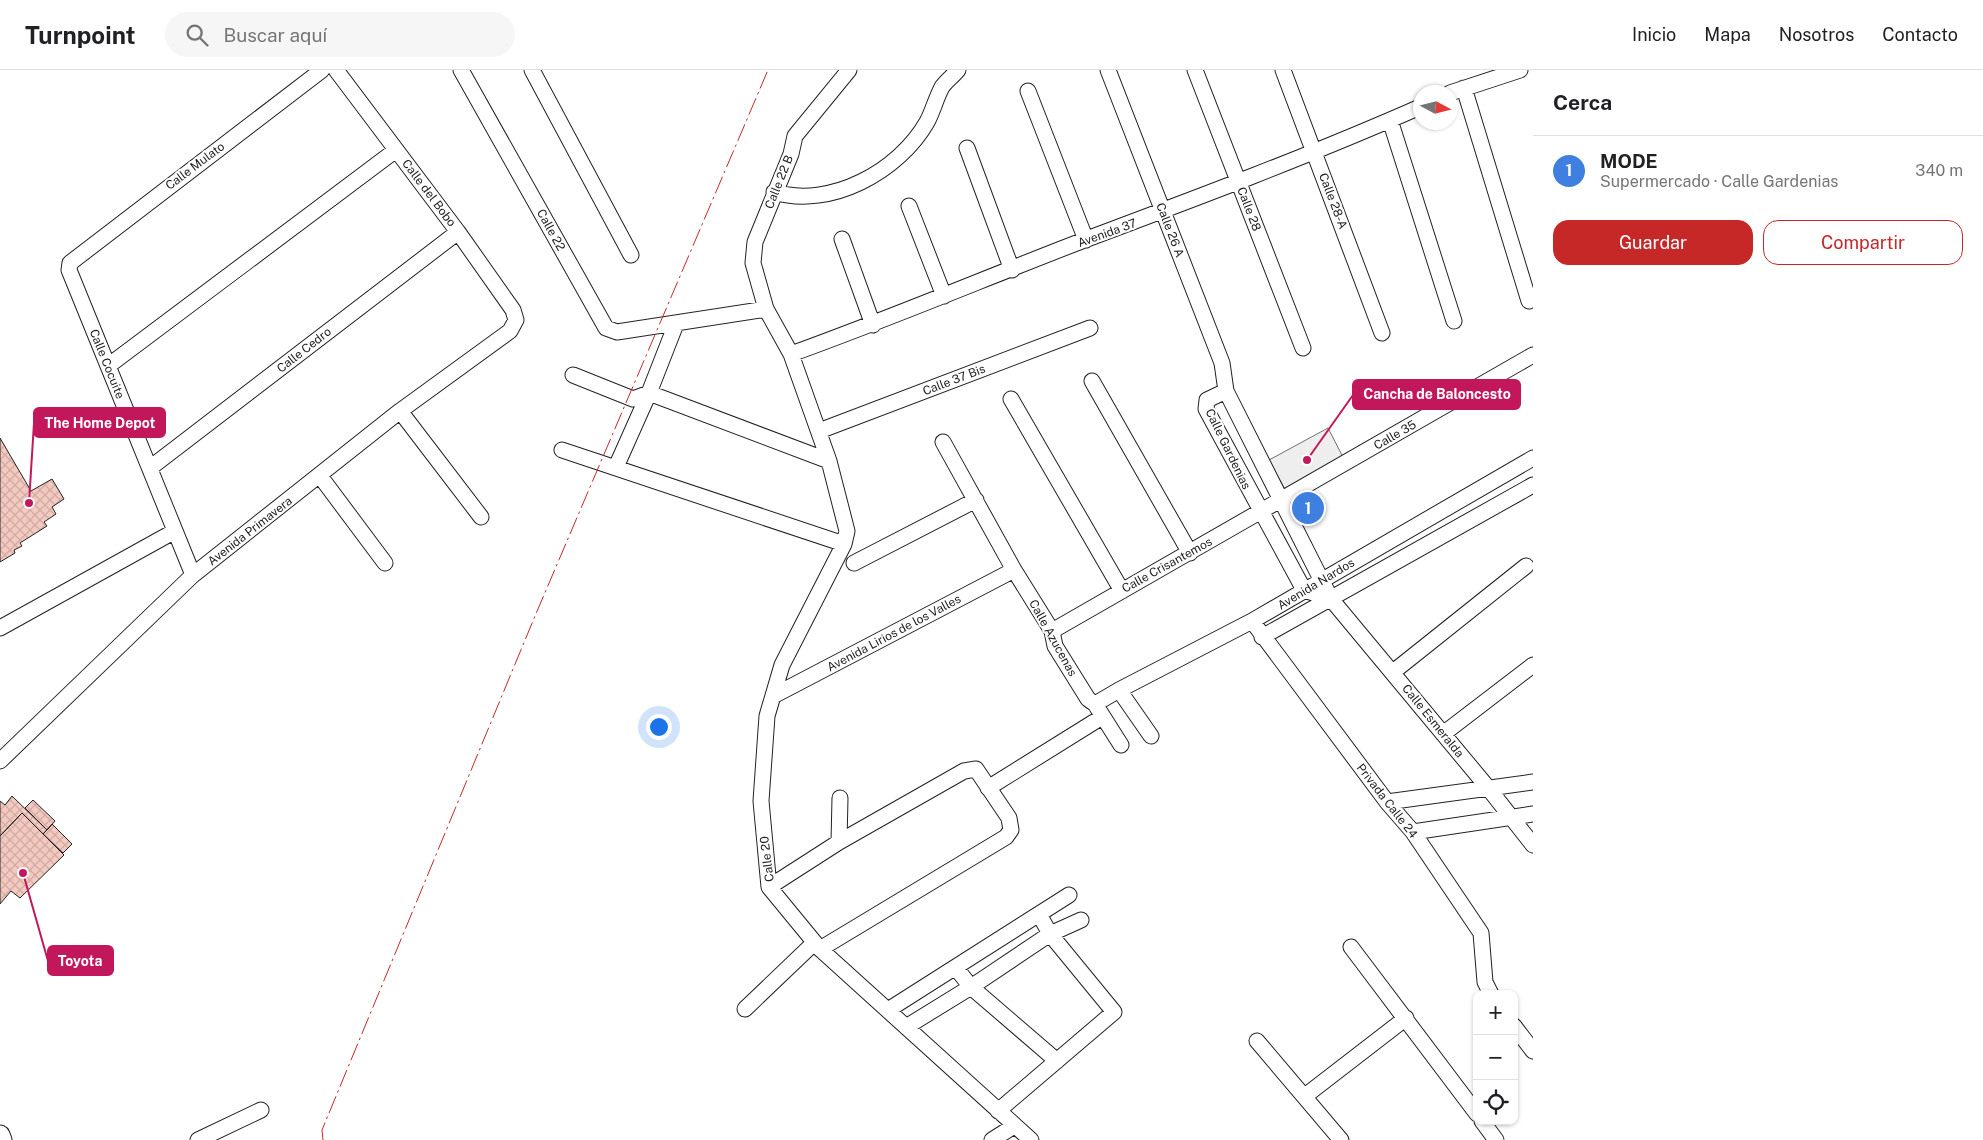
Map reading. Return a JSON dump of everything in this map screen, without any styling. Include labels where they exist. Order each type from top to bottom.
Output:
[{"type":"main road","points":[[0,1135],[2,1140]]},
{"type":"street","name":"Calle Mulato","points":[[70,263],[322,70]]},
{"type":"street","name":"Calle del Bobo","points":[[336,70],[458,232],[513,310],[516,320]]},
{"type":"street","name":"Calle 22","points":[[461,70],[606,328],[617,332],[766,309]]},
{"type":"street","points":[[532,70],[631,255]]},
{"type":"street","name":"Calle 22 B","points":[[844,544],[847,531],[829,461],[792,354],[766,309],[753,262],[755,242],[791,154],[795,136],[849,70]]},
{"type":"street","points":[[774,192],[794,195],[837,191],[863,181],[887,167],[907,149],[927,122],[942,87],[958,70]]},
{"type":"street","name":"Calle 26 A","points":[[1108,70],[1222,363],[1226,392]]},
{"type":"street","name":"Calle 28","points":[[1194,70],[1303,348]]},
{"type":"street","name":"Calle 28-A","points":[[1283,70],[1382,333]]},
{"type":"street","points":[[1458,90],[1520,70]]},
{"type":"street","points":[[1028,91],[1086,240]]},
{"type":"street","points":[[1458,93],[1529,301]]},
{"type":"street","name":"Avenida 37","points":[[792,354],[873,325],[1086,240],[1239,182],[1413,110]]},
{"type":"street","points":[[1390,120],[1454,321]]},
{"type":"street","points":[[967,148],[1012,270]]},
{"type":"street","points":[[108,366],[396,150]]},
{"type":"street","points":[[909,206],[944,296]]},
{"type":"street","name":"Calle Cedro","points":[[150,468],[458,232]]},
{"type":"street","points":[[842,239],[873,325]]},
{"type":"street","name":"Calle Cocuite","points":[[70,263],[69,270],[193,575]]},
{"type":"street","name":"Avenida Primavera","points":[[0,761],[193,575],[400,411],[510,331],[516,320]]},
{"type":"street","points":[[616,467],[649,393],[676,324]]},
{"type":"street","name":"Calle 37 Bis","points":[[819,431],[1090,328]]},
{"type":"street","name":"Calle 35","points":[[1282,500],[1533,355]]},
{"type":"street","points":[[573,375],[633,399],[649,393],[829,461]]},
{"type":"street","points":[[1092,381],[1190,553]]},
{"type":"street","name":"Calle Gardenias","points":[[1304,590],[1260,512],[1206,409],[1207,400],[1226,392],[1331,599]]},
{"type":"street","points":[[1010,399],[1122,590]]},
{"type":"street","points":[[400,411],[481,517]]},
{"type":"street","name":"Calle Azucenas","points":[[943,442],[1014,570],[1052,632],[1055,646],[1088,699],[1099,710],[1121,745]]},
{"type":"street","points":[[562,450],[844,544]]},
{"type":"street","name":"Avenida Nardos","points":[[988,788],[1099,710],[1119,690],[1252,621],[1533,458]]},
{"type":"street","points":[[320,476],[385,563]]},
{"type":"street","name":"Avenida Nardos","points":[[1262,637],[1532,489]]},
{"type":"street","points":[[854,563],[976,500]]},
{"type":"street","name":"Calle Crisantemos","points":[[1052,632],[1122,590],[1282,500]]},
{"type":"street","points":[[0,628],[175,531]]},
{"type":"street","name":"Calle 20","points":[[844,544],[782,665],[768,716],[761,801],[770,887],[817,946],[1031,1140]]},
{"type":"street","points":[[1393,672],[1526,566]]},
{"type":"street","name":"Avenida Lirios de los Valles","points":[[773,696],[1014,570]]},
{"type":"street","points":[[1304,590],[1331,599]]},
{"type":"street","name":"Calle Esmeralda","points":[[1331,599],[1393,672],[1533,845]]},
{"type":"street","name":"Privada Calle 24","points":[[1252,621],[1262,637],[1387,802],[1413,832],[1481,933],[1485,982],[1489,990]]},
{"type":"street","points":[[1443,734],[1533,665]]},
{"type":"street","points":[[1119,690],[1151,736]]},
{"type":"street","points":[[745,1010],[817,946],[1006,837],[1011,830],[1009,818],[976,769],[970,769],[839,842],[770,887]]},
{"type":"street","points":[[1516,786],[1533,771]]},
{"type":"street","points":[[1387,802],[1516,786],[1533,782]]},
{"type":"street","points":[[839,842],[840,798]]},
{"type":"street","points":[[1413,832],[1533,814]]},
{"type":"street","points":[[888,1010],[1069,895]]},
{"type":"street","points":[[998,1111],[1114,1012],[1050,934],[1039,914]]},
{"type":"street","points":[[906,1027],[972,987],[1050,934],[1081,920]]},
{"type":"street","points":[[1351,947],[1473,1109]]},
{"type":"street","points":[[956,968],[972,987],[1057,1061]]},
{"type":"street","points":[[1305,1096],[1406,1018]]},
{"type":"street","points":[[1518,1031],[1533,1051]]},
{"type":"street","points":[[1257,1041],[1341,1140]]},
{"type":"street","points":[[198,1140],[261,1110]]},
{"type":"street","points":[[1485,1125],[1496,1140]]},
{"type":"street","points":[[992,1140],[1014,1126]]},
{"type":"shaded area","points":[[1328,428],[1345,461],[1287,493],[1269,460]]},
{"type":"building","points":[[0,438],[31,491],[52,479],[64,499],[52,507],[56,514],[44,522],[47,526],[20,543],[22,546],[14,550],[15,553],[0,562]]},
{"type":"building","points":[[1313,498],[1319,508],[1302,517],[1297,507]]},
{"type":"building","points":[[12,796],[47,830],[43,834],[22,813],[0,836],[0,801],[5,805]]},
{"type":"building","points":[[33,800],[55,821],[47,830],[25,808]]},
{"type":"building","points":[[22,813],[64,855],[20,898],[11,891],[0,904],[0,836]]},
{"type":"building","points":[[52,824],[72,844],[63,853],[43,834]]},
{"type":"power","points":[[323,1140],[322,1130],[535,616],[768,70]]},
{"type":"place","name":"Cancha de Baloncesto","points":[[1307,460]]},
{"type":"place","name":"The Home Depot","points":[[29,503]]},
{"type":"place","name":"MODE","points":[[1308,508]]},
{"type":"place","name":"Toyota","points":[[23,873]]}]
